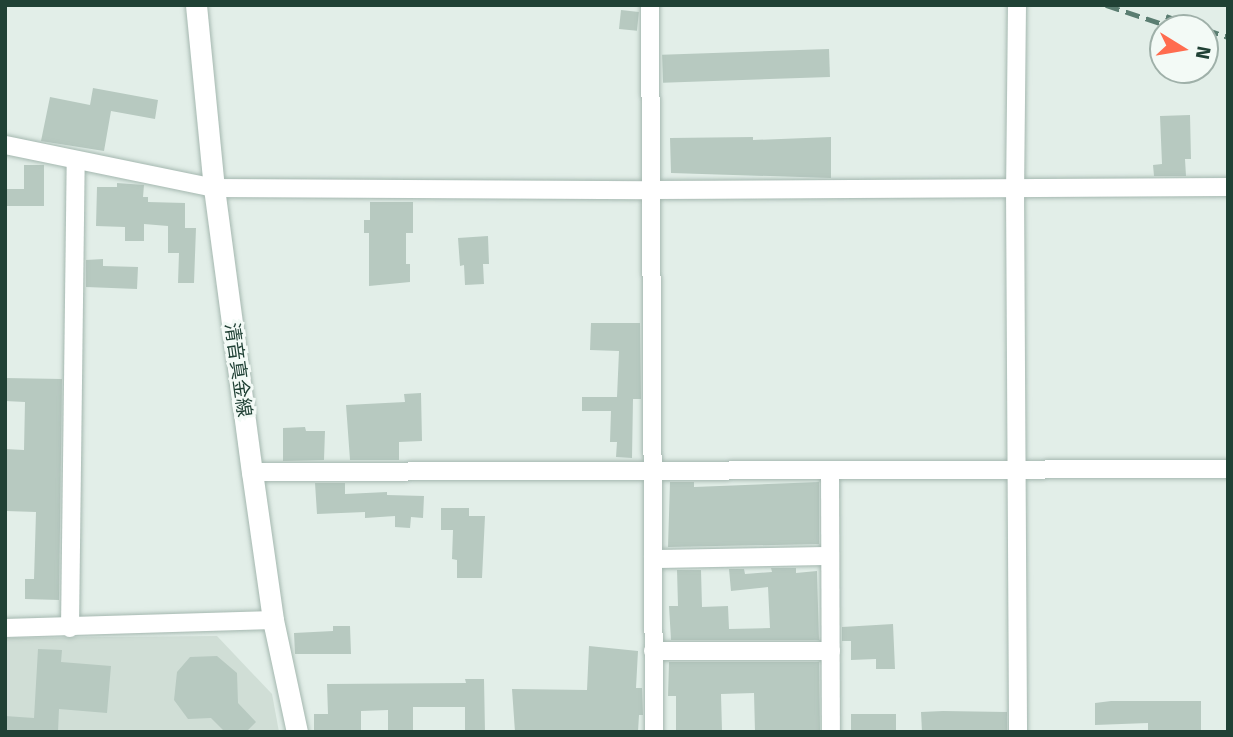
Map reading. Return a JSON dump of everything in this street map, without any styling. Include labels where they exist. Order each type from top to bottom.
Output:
[{"type":"main road","name":"清音真金線","points":[[196,5],[214,188],[252,472],[273,621],[297,732]]},
{"type":"street","points":[[650,5],[654,732]]},
{"type":"street","points":[[1017,5],[1015,188],[1018,732]]},
{"type":"street","points":[[5,145],[214,188],[651,190],[1228,187]]},
{"type":"street","points":[[70,628],[75,160]]},
{"type":"street","points":[[252,472],[1228,469]]},
{"type":"street","points":[[830,470],[831,732]]},
{"type":"street","points":[[653,559],[831,556]]},
{"type":"street","points":[[5,628],[273,621]]},
{"type":"street","points":[[653,651],[831,651]]},
{"type":"shaded area","points":[[217,636],[272,694],[279,732],[5,732],[5,638]]},
{"type":"building","points":[[621,10],[639,12],[637,31],[619,29]]},
{"type":"building","points":[[829,49],[830,77],[663,83],[662,55]]},
{"type":"building","points":[[93,88],[158,100],[155,119],[111,111],[104,151],[41,141],[50,97],[90,105]]},
{"type":"building","points":[[1190,115],[1191,159],[1185,159],[1186,176],[1154,176],[1153,165],[1162,164],[1160,116]]},
{"type":"building","points":[[753,137],[753,140],[831,137],[831,178],[671,173],[670,138]]},
{"type":"building","points":[[24,165],[44,165],[44,206],[5,206],[5,189],[24,189]]},
{"type":"building","points":[[117,183],[144,185],[143,197],[148,197],[148,202],[185,203],[185,228],[196,228],[194,283],[178,283],[179,253],[168,253],[168,226],[144,224],[144,241],[125,241],[125,227],[96,226],[97,187],[117,187]]},
{"type":"building","points":[[370,202],[413,202],[413,233],[406,233],[406,264],[410,264],[410,282],[369,286],[369,233],[364,233],[364,220],[370,220]]},
{"type":"building","points":[[488,236],[489,264],[483,264],[484,284],[465,285],[464,265],[460,266],[458,238]]},
{"type":"building","points":[[103,259],[103,266],[138,267],[137,289],[86,287],[86,260]]},
{"type":"building","points":[[591,323],[640,323],[641,399],[633,399],[632,458],[616,457],[617,442],[610,442],[611,411],[582,411],[582,397],[617,397],[619,351],[590,350]]},
{"type":"building","points":[[5,378],[62,379],[59,600],[25,599],[25,579],[34,579],[36,512],[6,511],[5,449],[24,450],[25,402],[5,401]]},
{"type":"building","points":[[421,393],[422,441],[399,442],[399,460],[350,460],[346,405],[405,402],[404,394]]},
{"type":"building","points":[[305,427],[306,431],[325,431],[324,460],[283,461],[283,428]]},
{"type":"building","points":[[670,482],[694,482],[694,487],[819,482],[819,544],[668,547]]},
{"type":"building","points":[[315,483],[345,483],[345,494],[387,492],[387,495],[424,496],[423,518],[411,517],[410,528],[395,527],[395,516],[365,518],[365,512],[317,514]]},
{"type":"building","points":[[441,508],[469,508],[469,516],[485,516],[482,578],[457,578],[457,560],[452,559],[453,530],[441,530]]},
{"type":"building","points":[[771,568],[796,568],[796,573],[817,571],[819,640],[671,640],[669,606],[678,606],[677,570],[701,570],[702,607],[728,606],[729,629],[770,628],[768,587],[731,591],[729,569],[744,569],[745,574],[772,572]]},
{"type":"building","points":[[893,624],[895,669],[876,669],[876,659],[851,660],[851,641],[842,641],[842,627]]},
{"type":"building","points":[[333,626],[350,626],[351,654],[295,654],[294,633],[333,631]]},
{"type":"building","points":[[589,646],[638,651],[636,688],[642,688],[643,715],[639,715],[638,732],[515,732],[512,689],[587,690]]},
{"type":"building","points":[[38,649],[62,650],[61,662],[111,666],[107,713],[59,709],[58,732],[5,732],[5,716],[34,718]]},
{"type":"building","points":[[217,656],[237,673],[238,703],[256,722],[246,732],[225,732],[211,718],[188,719],[174,700],[177,672],[190,657]]},
{"type":"building","points":[[669,662],[819,662],[820,732],[755,732],[754,693],[721,694],[722,731],[676,732],[676,696],[668,696]]},
{"type":"building","points":[[465,679],[484,679],[485,732],[465,732],[465,707],[413,707],[413,732],[388,732],[388,710],[361,711],[361,732],[314,732],[314,714],[328,714],[327,684],[466,683]]},
{"type":"building","points":[[1201,701],[1201,732],[1148,732],[1148,723],[1095,725],[1095,703]]},
{"type":"building","points":[[921,712],[1007,712],[1007,732],[922,732]]},
{"type":"building","points":[[851,714],[896,714],[896,732],[851,732]]},
{"type":"railway","points":[[1106,5],[1149,19]]},
{"type":"railway","points":[[1219,34],[1228,37]]}]
